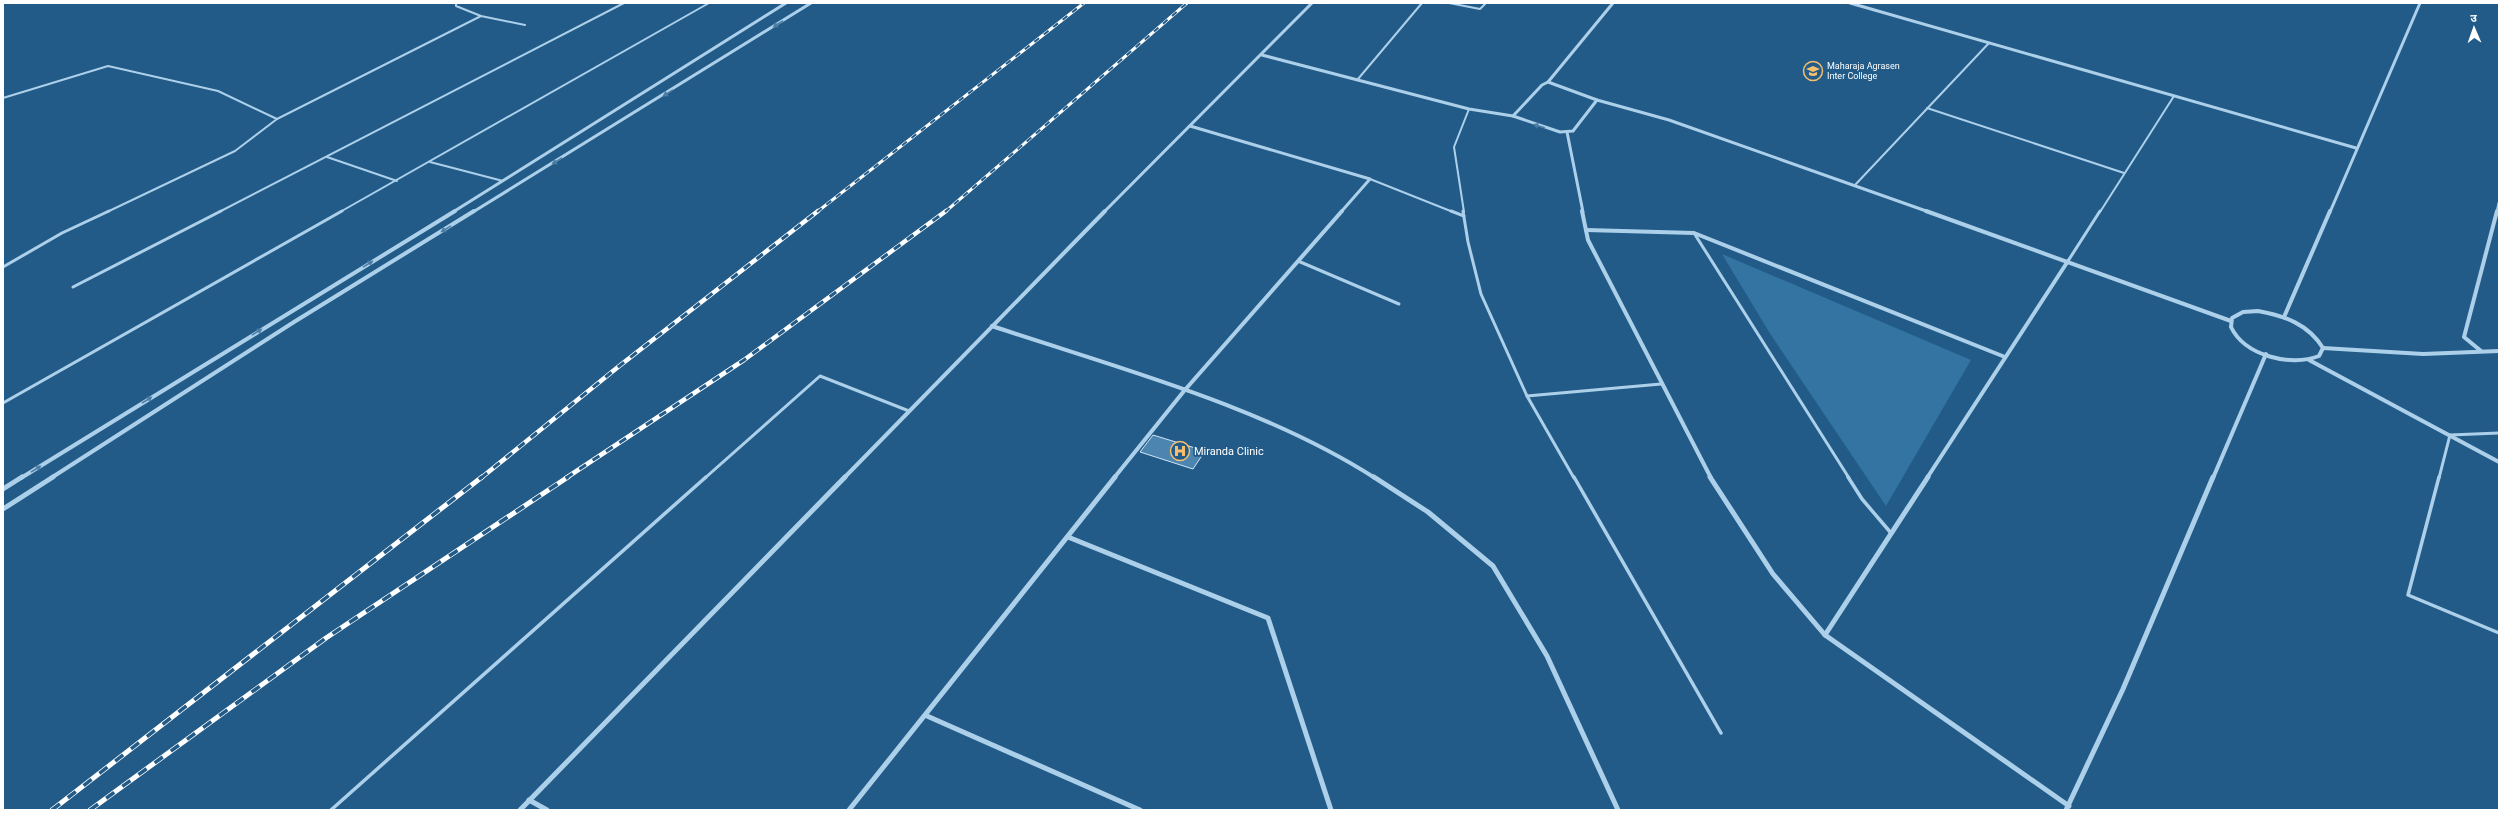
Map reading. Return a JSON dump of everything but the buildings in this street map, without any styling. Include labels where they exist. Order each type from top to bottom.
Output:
[{"type":"street","points":[[3,489],[503,181],[786,3]]},
{"type":"street","points":[[3,509],[294,322],[811,3]]},
{"type":"street","points":[[520,810],[992,326],[1312,3]]},
{"type":"street","points":[[1513,116],[1542,85],[1548,82],[1613,3]]},
{"type":"street","points":[[1850,3],[2356,148]]},
{"type":"street","points":[[2284,317],[2420,3]]},
{"type":"street","points":[[1262,55],[1469,108],[1502,116],[1513,116],[1523,121],[1567,132],[1572,131],[1597,100]]},
{"type":"street","points":[[1548,82],[1555,83],[1597,100],[1669,120],[1855,185],[2068,260],[2231,321]]},
{"type":"street","points":[[849,810],[927,716],[1184,391],[1370,179],[1190,126]]},
{"type":"street","points":[[1567,132],[1588,240],[1702,464],[1773,574],[1825,634],[2068,808],[2124,689],[2266,354]]},
{"type":"street","points":[[2481,351],[2464,337],[2499,203]]},
{"type":"street","points":[[1586,230],[1694,233],[2005,357]]},
{"type":"street","points":[[1825,634],[2068,260]]},
{"type":"street","points":[[2258,311],[2284,317],[2307,328],[2318,337],[2323,348],[2319,356],[2309,360],[2296,362],[2266,354],[2243,343],[2233,332],[2231,321],[2232,318],[2243,312],[2258,311]]},
{"type":"street","points":[[992,326],[1242,410],[1352,463],[1428,512],[1493,566],[1547,656],[1618,810]]},
{"type":"street","points":[[2323,348],[2423,354],[2499,351]]},
{"type":"street","points":[[2309,360],[2499,462]]},
{"type":"street","points":[[1068,537],[1268,618],[1330,810]]},
{"type":"street","points":[[927,716],[1140,810]]},
{"type":"street","points":[[529,800],[547,810]]},
{"type":"lane","points":[[456,3],[456,6],[481,16],[525,25]]},
{"type":"lane","points":[[73,287],[624,3]]},
{"type":"lane","points":[[3,403],[709,3]]},
{"type":"lane","points":[[1358,79],[1422,3]]},
{"type":"lane","points":[[1449,3],[1480,9],[1486,3]]},
{"type":"lane","points":[[3,267],[62,233],[235,151],[277,119],[481,16]]},
{"type":"lane","points":[[1855,185],[1988,43]]},
{"type":"lane","points":[[3,98],[108,66],[218,91],[277,119]]},
{"type":"lane","points":[[2068,260],[2174,96]]},
{"type":"lane","points":[[1469,108],[1454,147],[1468,242],[1481,294],[1527,396],[1721,733]]},
{"type":"lane","points":[[1927,108],[2124,173]]},
{"type":"lane","points":[[327,157],[396,181]]},
{"type":"lane","points":[[430,162],[503,181]]},
{"type":"lane","points":[[1370,179],[1464,216]]},
{"type":"lane","points":[[1694,233],[1862,499],[1891,533]]},
{"type":"lane","points":[[1298,261],[1399,304]]},
{"type":"lane","points":[[330,810],[820,376],[909,411]]},
{"type":"lane","points":[[1527,396],[1661,384]]},
{"type":"lane","points":[[2499,433],[2450,435],[2408,595],[2499,633]]},
{"type":"shaded area","points":[[1722,254],[1971,360],[1886,506],[1769,332]]},
{"type":"railway","points":[[817,212],[1084,3]]},
{"type":"railway","points":[[945,212],[1187,3]]},
{"type":"railway","points":[[481,478],[618,367],[818,211]]},
{"type":"railway","points":[[566,478],[744,360],[946,211]]},
{"type":"railway","points":[[52,810],[482,477]]},
{"type":"railway","points":[[90,810],[326,638],[568,477]]},
{"type":"place","name":"Maharaja Agrasen Inter College","points":[[1813,71]]},
{"type":"place","name":"Miranda Clinic","points":[[1180,451]]}]
